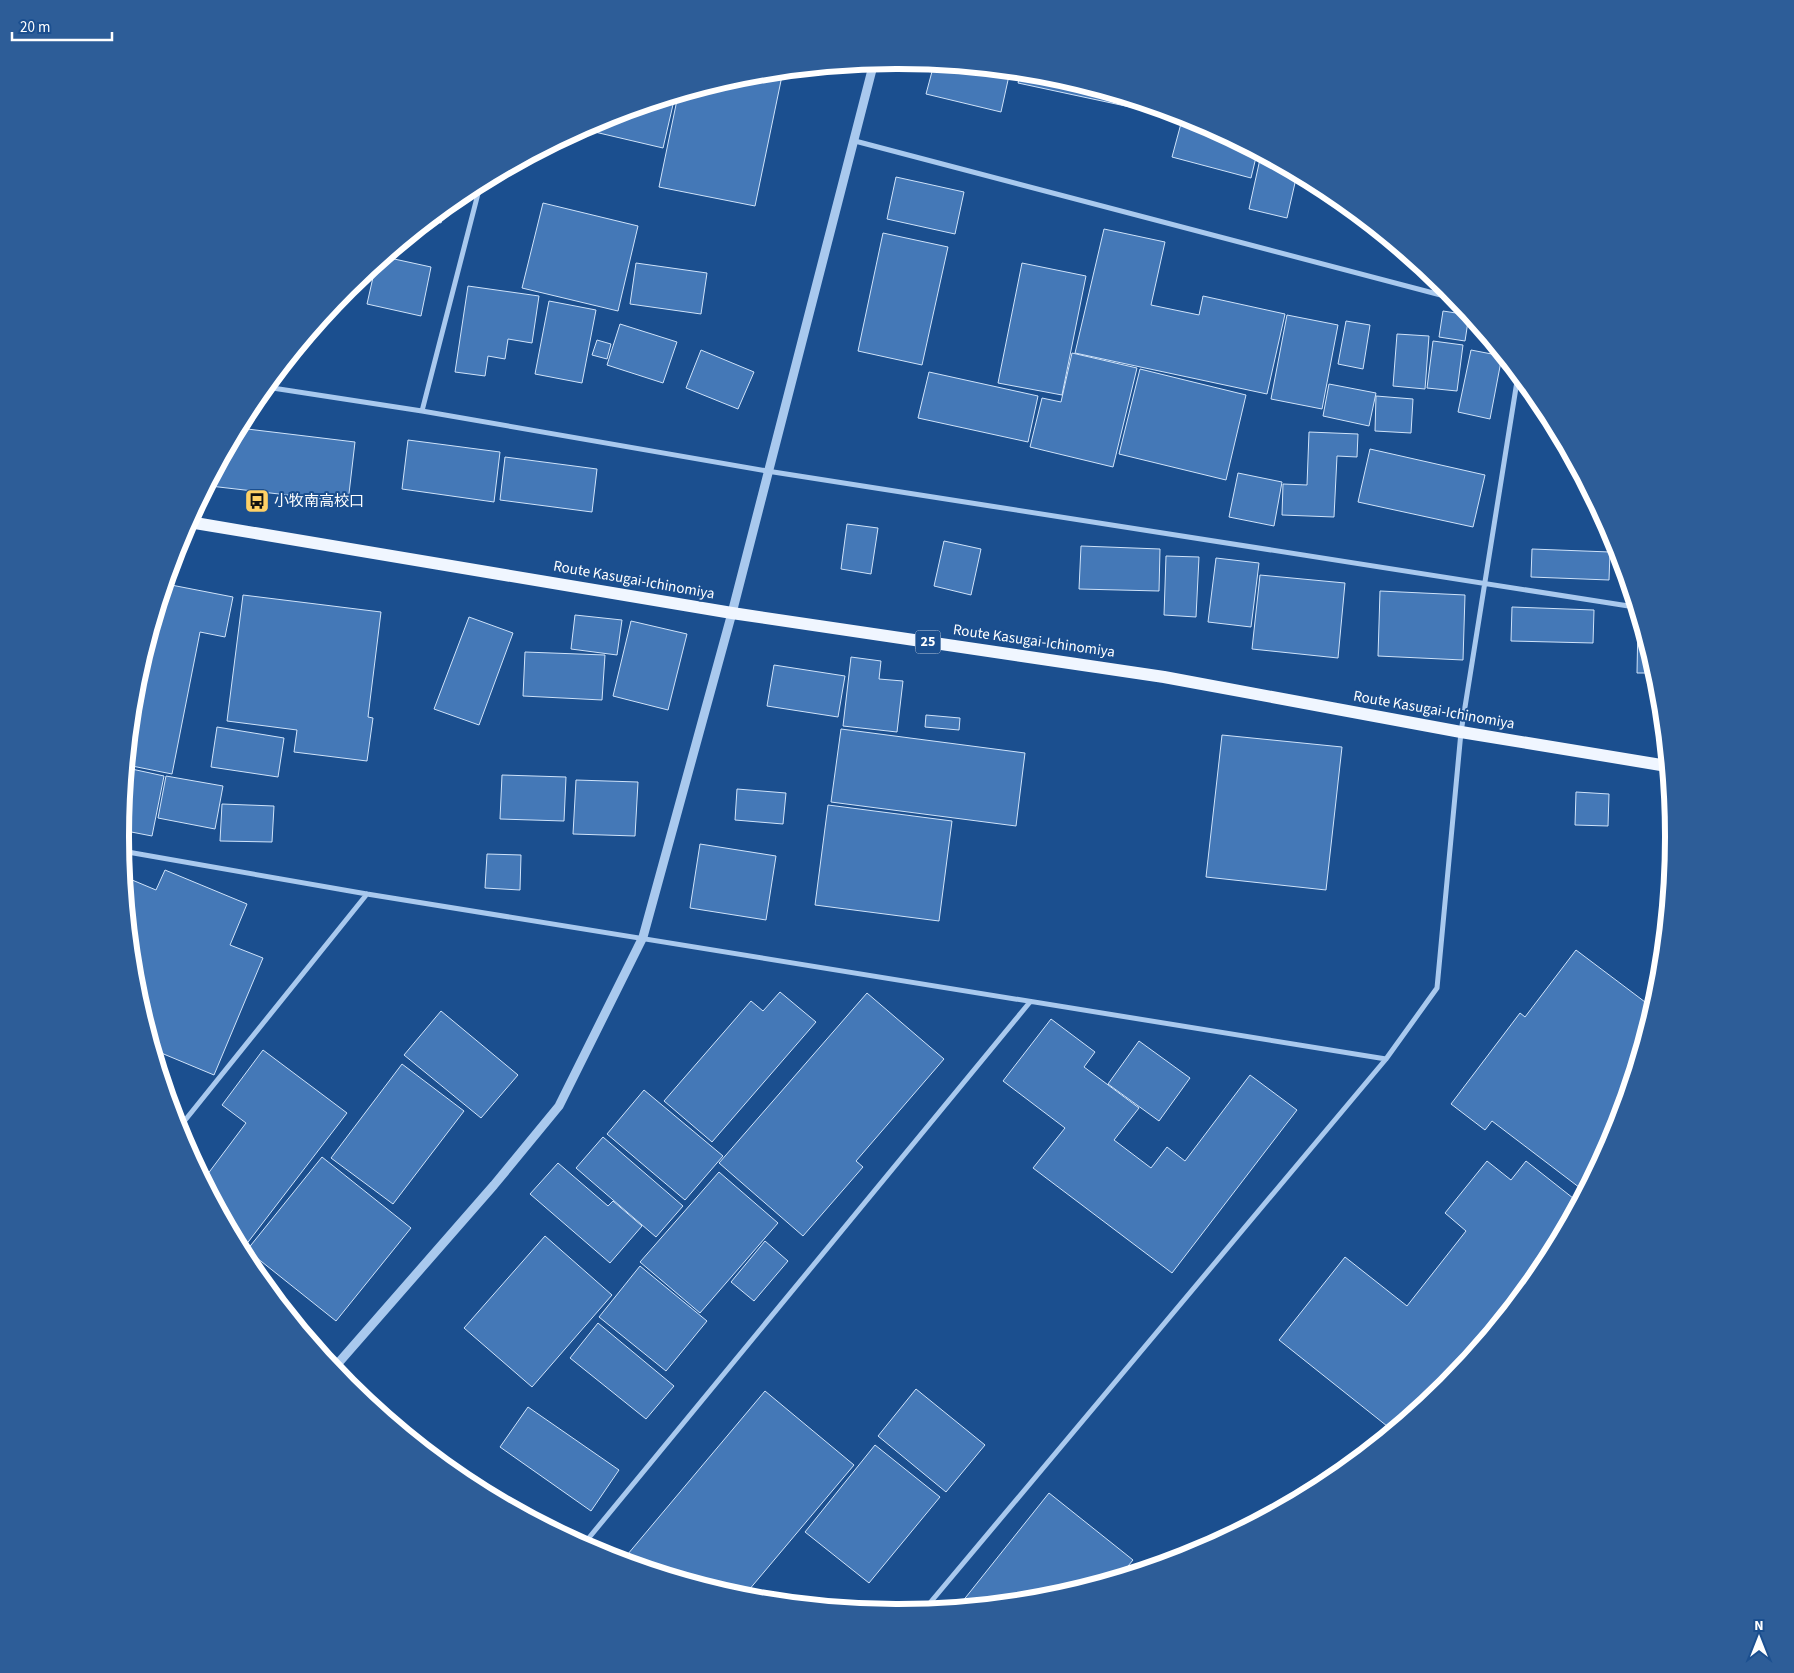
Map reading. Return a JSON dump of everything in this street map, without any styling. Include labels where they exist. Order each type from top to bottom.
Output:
[{"type":"main road","name":"Route Kasugai-Ichinomiya","points":[[197,523],[732,613],[1164,677],[1462,732],[1661,765]]},
{"type":"street","points":[[339,1363],[494,1185],[559,1106],[644,937],[732,613],[767,471],[872,69]]},
{"type":"street","points":[[855,141],[1442,296]]},
{"type":"street","points":[[422,411],[478,193]]},
{"type":"street","points":[[930,1603],[1386,1059],[1437,988],[1462,732],[1517,384]]},
{"type":"street","points":[[274,388],[422,411],[767,471],[1484,585],[1629,606]]},
{"type":"street","points":[[130,852],[367,894],[644,937],[1030,1002],[1386,1059]]},
{"type":"street","points":[[185,1121],[367,894]]},
{"type":"street","points":[[588,1539],[1030,1002]]},
{"type":"building","points":[[932,70],[1009,77],[1001,112],[926,94]]},
{"type":"building","points":[[782,78],[755,206],[659,187],[677,101]]},
{"type":"building","points":[[1019,79],[1047,84],[1096,95],[1150,111],[1018,83]]},
{"type":"building","points":[[674,102],[663,148],[593,132],[650,109]]},
{"type":"building","points":[[1181,123],[1256,158],[1251,178],[1172,157]]},
{"type":"building","points":[[1260,160],[1295,181],[1287,218],[1249,209]]},
{"type":"building","points":[[896,177],[964,192],[955,234],[887,219]]},
{"type":"building","points":[[543,203],[638,226],[618,311],[522,288]]},
{"type":"building","points":[[1104,229],[1165,242],[1151,305],[1199,315],[1203,296],[1285,314],[1267,394],[1075,353]]},
{"type":"building","points":[[883,233],[948,247],[922,365],[858,351]]},
{"type":"building","points":[[392,258],[431,267],[421,316],[367,304],[373,276]]},
{"type":"building","points":[[636,263],[707,273],[701,314],[630,304]]},
{"type":"building","points":[[1022,263],[1086,276],[1062,395],[998,383]]},
{"type":"building","points":[[468,286],[539,296],[532,343],[508,339],[505,359],[488,356],[485,376],[455,372]]},
{"type":"building","points":[[549,301],[596,310],[582,383],[535,374]]},
{"type":"building","points":[[1443,311],[1458,313],[1468,323],[1465,341],[1439,337]]},
{"type":"building","points":[[1287,315],[1338,325],[1322,409],[1271,399]]},
{"type":"building","points":[[1346,321],[1370,325],[1363,369],[1338,364]]},
{"type":"building","points":[[620,324],[677,342],[663,383],[607,365]]},
{"type":"building","points":[[1397,334],[1429,336],[1425,389],[1393,386]]},
{"type":"building","points":[[597,340],[611,344],[607,359],[592,355]]},
{"type":"building","points":[[1433,341],[1463,345],[1457,391],[1427,388]]},
{"type":"building","points":[[701,350],[754,372],[738,409],[686,388]]},
{"type":"building","points":[[1471,350],[1494,354],[1501,363],[1490,419],[1458,412]]},
{"type":"building","points":[[1072,353],[1137,368],[1113,467],[1030,447],[1042,398],[1061,402]]},
{"type":"building","points":[[1140,369],[1246,395],[1226,480],[1119,454]]},
{"type":"building","points":[[929,372],[1038,396],[1028,442],[918,418]]},
{"type":"building","points":[[1329,384],[1376,393],[1369,426],[1323,416]]},
{"type":"building","points":[[1376,396],[1413,399],[1411,433],[1375,431]]},
{"type":"building","points":[[247,429],[355,442],[348,502],[214,486]]},
{"type":"building","points":[[1309,432],[1358,434],[1357,457],[1337,456],[1334,517],[1282,515],[1283,484],[1307,485]]},
{"type":"building","points":[[408,440],[500,452],[494,502],[402,489]]},
{"type":"building","points":[[1370,449],[1485,475],[1473,527],[1358,502]]},
{"type":"building","points":[[505,457],[597,469],[592,512],[500,500]]},
{"type":"building","points":[[1238,473],[1282,482],[1274,526],[1229,517]]},
{"type":"building","points":[[847,524],[878,528],[871,574],[841,569]]},
{"type":"building","points":[[944,541],[981,549],[971,595],[934,586]]},
{"type":"building","points":[[1081,546],[1160,549],[1159,591],[1079,589]]},
{"type":"building","points":[[1532,549],[1610,553],[1609,580],[1531,577]]},
{"type":"building","points":[[1166,556],[1199,557],[1196,617],[1164,615]]},
{"type":"building","points":[[1216,558],[1259,563],[1251,627],[1208,622]]},
{"type":"building","points":[[1260,575],[1345,583],[1338,658],[1252,649]]},
{"type":"building","points":[[172,585],[233,597],[225,637],[200,632],[172,774],[133,766],[144,687],[155,638]]},
{"type":"building","points":[[1380,591],[1465,595],[1463,660],[1378,656]]},
{"type":"building","points":[[243,595],[381,612],[368,717],[373,718],[367,761],[294,752],[297,730],[227,721]]},
{"type":"building","points":[[1512,607],[1594,610],[1593,643],[1511,641]]},
{"type":"building","points":[[575,615],[622,620],[617,655],[571,649]]},
{"type":"building","points":[[469,617],[513,633],[479,725],[434,709]]},
{"type":"building","points":[[631,621],[687,634],[668,710],[613,696]]},
{"type":"building","points":[[1638,634],[1647,673],[1637,673]]},
{"type":"building","points":[[525,652],[605,655],[602,700],[523,696]]},
{"type":"building","points":[[851,657],[881,661],[879,679],[903,681],[897,732],[843,726]]},
{"type":"building","points":[[774,665],[845,676],[838,717],[767,706]]},
{"type":"building","points":[[926,715],[960,718],[959,730],[925,727]]},
{"type":"building","points":[[217,727],[284,738],[278,777],[211,767]]},
{"type":"building","points":[[841,729],[1025,753],[1016,826],[831,802]]},
{"type":"building","points":[[1222,735],[1342,747],[1326,890],[1206,877]]},
{"type":"building","points":[[133,769],[164,776],[152,836],[129,832]]},
{"type":"building","points":[[502,775],[566,777],[564,821],[500,819]]},
{"type":"building","points":[[166,776],[223,786],[215,829],[158,818]]},
{"type":"building","points":[[576,780],[638,782],[635,836],[573,834]]},
{"type":"building","points":[[737,789],[786,793],[783,824],[735,820]]},
{"type":"building","points":[[1576,792],[1609,794],[1608,826],[1575,825]]},
{"type":"building","points":[[222,804],[274,806],[272,842],[220,841]]},
{"type":"building","points":[[828,805],[952,821],[939,921],[815,905]]},
{"type":"building","points":[[700,844],[776,856],[766,920],[690,908]]},
{"type":"building","points":[[487,854],[521,855],[520,890],[485,888]]},
{"type":"building","points":[[165,870],[247,904],[230,945],[263,958],[214,1075],[161,1053],[144,986],[136,937],[131,879],[156,890]]},
{"type":"building","points":[[1576,950],[1646,1003],[1639,1035],[1624,1083],[1606,1130],[1580,1188],[1492,1121],[1485,1130],[1451,1104],[1520,1013],[1525,1017]]},
{"type":"building","points":[[780,992],[816,1022],[712,1142],[664,1101],[751,1001],[763,1011]]},
{"type":"building","points":[[867,993],[944,1059],[856,1161],[863,1167],[803,1236],[719,1163]]},
{"type":"building","points":[[441,1011],[518,1075],[481,1118],[404,1055]]},
{"type":"building","points":[[1051,1019],[1095,1052],[1084,1067],[1139,1108],[1114,1140],[1151,1168],[1167,1147],[1185,1161],[1250,1075],[1297,1110],[1172,1273],[1033,1168],[1065,1128],[1003,1081]]},
{"type":"building","points":[[1139,1041],[1190,1078],[1159,1121],[1108,1084]]},
{"type":"building","points":[[263,1050],[347,1113],[247,1244],[207,1175],[246,1123],[222,1105]]},
{"type":"building","points":[[402,1064],[464,1111],[393,1204],[331,1158]]},
{"type":"building","points":[[644,1090],[723,1156],[685,1200],[607,1134]]},
{"type":"building","points":[[603,1137],[683,1206],[656,1237],[576,1168]]},
{"type":"building","points":[[322,1157],[411,1228],[336,1321],[255,1256],[249,1247]]},
{"type":"building","points":[[1487,1161],[1511,1180],[1526,1161],[1574,1199],[1535,1263],[1506,1304],[1474,1343],[1440,1379],[1388,1427],[1279,1340],[1345,1257],[1407,1306],[1466,1231],[1445,1213]]},
{"type":"building","points":[[558,1163],[608,1206],[613,1201],[642,1226],[610,1263],[530,1194]]},
{"type":"building","points":[[719,1172],[778,1223],[700,1313],[640,1262]]},
{"type":"building","points":[[545,1236],[612,1295],[532,1387],[464,1328]]},
{"type":"building","points":[[765,1241],[788,1261],[754,1301],[731,1282]]},
{"type":"building","points":[[640,1266],[707,1321],[666,1371],[599,1317]]},
{"type":"building","points":[[598,1323],[674,1386],[646,1419],[570,1358]]},
{"type":"building","points":[[916,1389],[985,1445],[946,1492],[878,1436]]},
{"type":"building","points":[[765,1391],[854,1465],[749,1589],[698,1578],[627,1555]]},
{"type":"building","points":[[528,1407],[619,1470],[591,1511],[500,1447]]},
{"type":"building","points":[[875,1445],[940,1497],[869,1583],[805,1532]]},
{"type":"building","points":[[1049,1493],[1133,1560],[1125,1569],[1096,1578],[997,1598],[962,1601]]},
{"type":"place","name":"小牧南高校口","points":[[257,501]]}]
